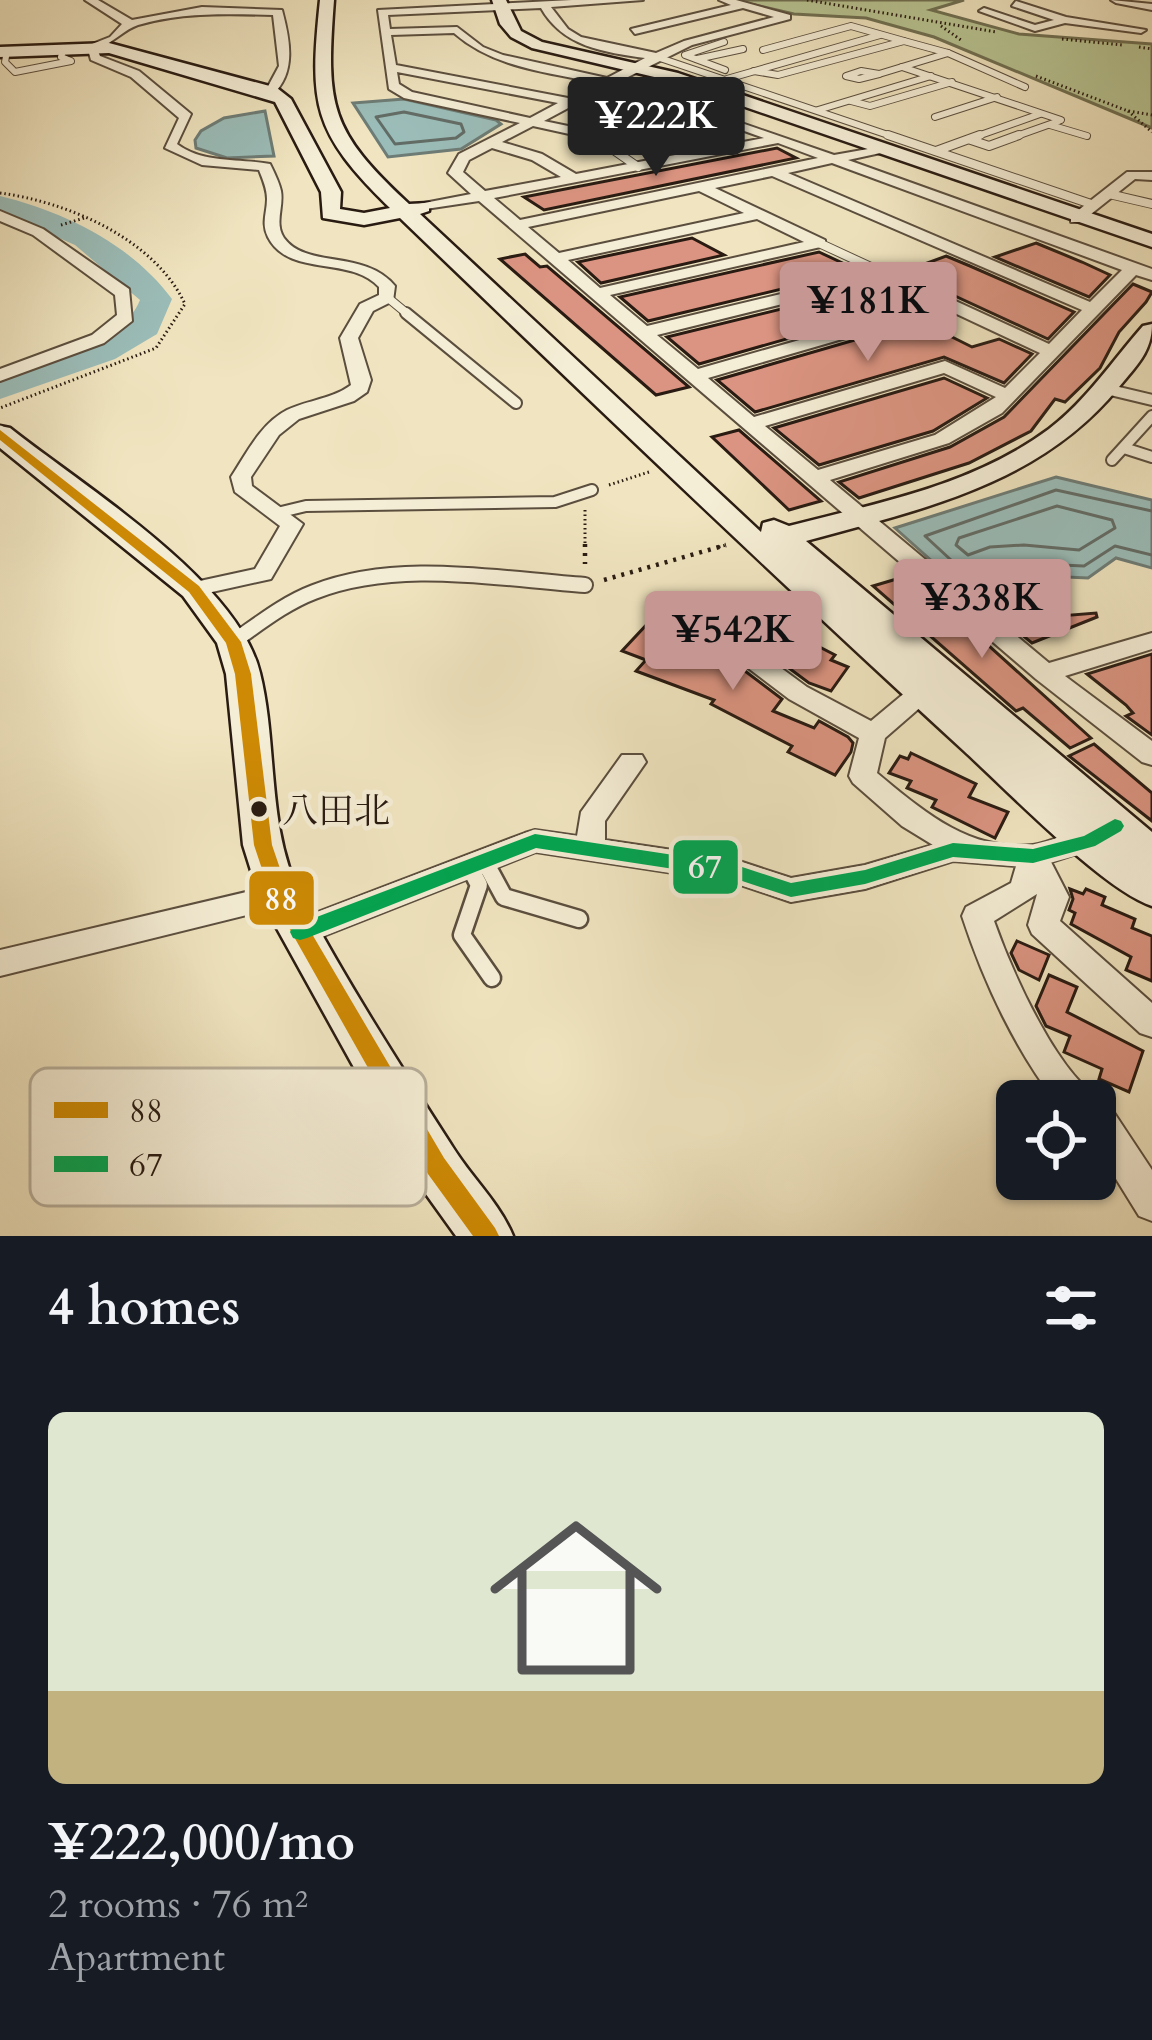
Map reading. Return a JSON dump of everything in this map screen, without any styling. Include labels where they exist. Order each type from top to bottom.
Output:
[{"type":"street","points":[[90,0],[126,18],[128,24]]},
{"type":"street","points":[[1152,853],[1102,833],[922,692],[763,540],[414,209],[342,147],[321,102],[327,0],[340,0],[336,82],[346,121],[359,145],[414,209],[673,465],[763,540],[1102,833],[1152,890]]},
{"type":"street","points":[[638,0],[382,12],[393,86],[408,95],[592,135],[707,115]]},
{"type":"street","points":[[724,0],[786,17],[688,43],[456,165],[458,178],[1045,673],[1152,754]]},
{"type":"street","points":[[1116,0],[1152,7]]},
{"type":"street","points":[[1065,20],[1035,28],[984,11],[1020,2],[1065,20],[1146,30],[1142,20],[1070,5]]},
{"type":"street","points":[[500,4],[516,34],[537,45],[648,63]]},
{"type":"street","points":[[598,4],[605,19]]},
{"type":"street","points":[[545,5],[552,22],[568,36],[1076,219],[1152,241]]},
{"type":"street","points":[[635,31],[740,6]]},
{"type":"street","points":[[661,8],[691,18]]},
{"type":"street","points":[[91,47],[114,39],[128,24],[214,9],[272,10],[286,16],[285,66],[271,92]]},
{"type":"street","points":[[620,25],[688,43]]},
{"type":"street","points":[[384,32],[457,30],[479,50],[500,58],[614,82],[1142,273]]},
{"type":"street","points":[[91,47],[95,58],[135,74],[186,117],[170,145],[174,151],[193,158],[265,167],[274,194],[271,228],[291,252],[367,268],[384,279],[387,298],[366,308],[349,338],[362,380],[360,388],[292,415],[272,430],[241,477],[242,488],[292,524],[263,574],[194,589]]},
{"type":"street","points":[[4,51],[91,47],[125,51],[271,92],[282,99],[331,192],[330,214],[364,219],[778,140]]},
{"type":"street","points":[[390,67],[610,110],[647,125]]},
{"type":"street","points":[[493,144],[538,157],[574,178]]},
{"type":"street","points":[[518,225],[880,149]]},
{"type":"street","points":[[777,173],[1095,310]]},
{"type":"street","points":[[1076,219],[1132,175],[1152,176]]},
{"type":"street","points":[[703,188],[819,243]]},
{"type":"street","points":[[552,259],[760,214]]},
{"type":"street","points":[[0,215],[38,232],[123,293],[126,317],[98,339],[0,374]]},
{"type":"street","points":[[594,294],[819,243]]},
{"type":"street","points":[[813,478],[942,439],[995,410],[1050,351],[1142,273]]},
{"type":"street","points":[[641,334],[886,274],[1050,351]]},
{"type":"street","points":[[693,376],[947,303]]},
{"type":"street","points":[[763,540],[972,480],[1030,453],[1061,433],[1152,332]]},
{"type":"street","points":[[750,424],[946,367],[1008,395]]},
{"type":"street","points":[[0,434],[194,589],[232,642],[243,674],[263,845],[280,896],[379,1068]]},
{"type":"street","points":[[715,632],[798,693],[872,734]]},
{"type":"street","points":[[1045,673],[1152,641]]},
{"type":"street","points":[[922,692],[872,734],[863,776],[912,818],[967,851]]},
{"type":"street","points":[[591,847],[591,820],[632,762]]},
{"type":"street","points":[[299,932],[535,841],[733,871],[790,890],[865,877],[952,850],[1033,856],[1102,833]]},
{"type":"street","points":[[1033,856],[1054,897],[1043,925],[1152,1023]]},
{"type":"street","points":[[1033,856],[1024,890],[977,916],[988,952],[1059,1080]]},
{"type":"street","points":[[0,962],[280,896]]},
{"type":"street","points":[[1116,1146],[1152,1203]]},
{"type":"street","points":[[426,1149],[487,1236]]},
{"type":"lane","points":[[793,60],[763,50],[851,26],[948,53],[1025,87]]},
{"type":"lane","points":[[648,63],[726,75],[880,35]]},
{"type":"lane","points":[[754,71],[778,75],[904,41]]},
{"type":"lane","points":[[724,42],[685,55],[816,110],[1094,205]]},
{"type":"lane","points":[[678,64],[743,49]]},
{"type":"lane","points":[[879,74],[948,53]]},
{"type":"lane","points":[[902,67],[1061,120],[989,146],[970,140]]},
{"type":"lane","points":[[816,110],[932,76]]},
{"type":"lane","points":[[850,100],[870,106],[952,82]]},
{"type":"lane","points":[[935,117],[999,96]]},
{"type":"lane","points":[[936,152],[1041,114]]},
{"type":"lane","points":[[1049,124],[1087,136]]},
{"type":"lane","points":[[592,135],[638,166]]},
{"type":"lane","points":[[880,149],[906,141]]},
{"type":"lane","points":[[1109,194],[1152,204]]},
{"type":"lane","points":[[819,243],[886,274]]},
{"type":"lane","points":[[387,298],[516,403]]},
{"type":"lane","points":[[1101,388],[1152,400]]},
{"type":"lane","points":[[1112,460],[1152,416]]},
{"type":"lane","points":[[1124,448],[1152,457]]},
{"type":"lane","points":[[277,513],[306,506],[555,502],[592,490]]},
{"type":"lane","points":[[232,642],[292,603],[329,586],[395,575],[585,585]]},
{"type":"lane","points":[[477,863],[504,897],[579,919]]},
{"type":"lane","points":[[477,863],[479,885],[462,934],[492,978]]},
{"type":"path","points":[[807,0],[941,26],[962,41]]},
{"type":"path","points":[[1134,46],[1152,49]]},
{"type":"path","points":[[1023,71],[1128,111],[1152,115]]},
{"type":"path","points":[[1128,111],[1152,132]]},
{"type":"path","points":[[38,232],[86,217]]},
{"type":"path","points":[[592,490],[673,465]]},
{"type":"path","points":[[576,494],[585,509],[585,585],[763,540]]},
{"type":"green space","points":[[733,0],[964,0],[931,10],[1019,34],[1152,44],[1152,128],[934,37],[866,18],[794,14]]},
{"type":"water","points":[[404,99],[501,124],[461,149],[388,157],[353,103]]},
{"type":"water","points":[[265,111],[274,156],[227,158],[196,148],[201,131],[224,118]]},
{"type":"water","points":[[1056,477],[1152,500],[1152,568],[1116,558],[1088,578],[996,574],[961,587],[895,528]]},
{"type":"building","points":[[777,148],[796,158],[544,210],[524,197]]},
{"type":"building","points":[[692,238],[724,255],[601,283],[578,262]]},
{"type":"building","points":[[1036,243],[1110,275],[1089,297],[995,257]]},
{"type":"building","points":[[819,252],[853,272],[648,321],[620,297]]},
{"type":"building","points":[[525,254],[540,267],[547,266],[689,387],[656,395],[500,259]]},
{"type":"building","points":[[946,256],[1074,312],[1048,339],[903,272]]},
{"type":"building","points":[[1133,284],[1152,292],[1146,302],[1119,332],[1100,368],[1065,402],[1055,399],[1031,431],[969,463],[859,498],[839,482],[950,447],[1004,417]]},
{"type":"building","points":[[875,286],[905,305],[699,364],[667,337]]},
{"type":"building","points":[[920,321],[972,347],[999,339],[1032,354],[1004,383],[944,357],[755,412],[717,380]]},
{"type":"building","points":[[944,378],[987,398],[933,431],[819,465],[774,428]]},
{"type":"building","points":[[739,430],[821,501],[789,510],[712,437]]},
{"type":"building","points":[[900,578],[937,612],[945,609],[958,618],[1091,738],[1070,748],[1023,708],[1016,711],[873,586]]},
{"type":"building","points":[[754,595],[788,607],[771,629],[736,616]]},
{"type":"building","points":[[995,603],[1017,619],[1030,614],[1035,618],[1096,613],[1097,617],[1032,643],[987,606]]},
{"type":"building","points":[[664,606],[688,614],[664,641],[745,671],[782,699],[773,711],[814,728],[819,721],[848,737],[853,743],[851,752],[835,775],[788,752],[792,746],[711,704],[714,700],[636,671],[646,660],[622,651]]},
{"type":"building","points":[[783,618],[807,626],[802,633],[814,637],[810,642],[848,667],[831,691],[809,683],[770,654],[778,644],[766,639]]},
{"type":"building","points":[[1152,654],[1152,735],[1126,716],[1133,713],[1126,705],[1087,674]]},
{"type":"building","points":[[1094,744],[1152,793],[1152,821],[1069,756]]},
{"type":"building","points":[[911,753],[976,784],[969,797],[1008,812],[995,838],[932,807],[936,800],[907,788],[911,781],[889,773],[900,756],[908,759]]},
{"type":"building","points":[[1070,889],[1105,897],[1102,905],[1135,919],[1132,928],[1152,936],[1152,981],[1126,970],[1131,957],[1071,924],[1075,913],[1069,910]]},
{"type":"building","points":[[1017,941],[1049,955],[1039,980],[1019,970],[1011,953]]},
{"type":"building","points":[[1049,975],[1077,987],[1067,1012],[1143,1051],[1129,1092],[1116,1086],[1116,1080],[1099,1079],[1102,1069],[1064,1052],[1070,1036],[1046,1026],[1036,1006]]},
{"type":"waterway","points":[[0,204],[44,218],[85,239],[156,299],[145,327],[103,352],[0,388]]},
{"type":"transit line","name":"88","points":[[0,434],[194,589],[233,642],[243,674],[263,845],[280,896],[379,1068]]},
{"type":"transit line","name":"67","points":[[300,932],[535,841],[733,871],[791,890],[865,877],[953,850],[1033,856],[1089,841],[1115,826]]},
{"type":"transit line","name":"88","points":[[426,1149],[487,1236]]},
{"type":"place","name":"八田北","points":[[259,809]]}]
